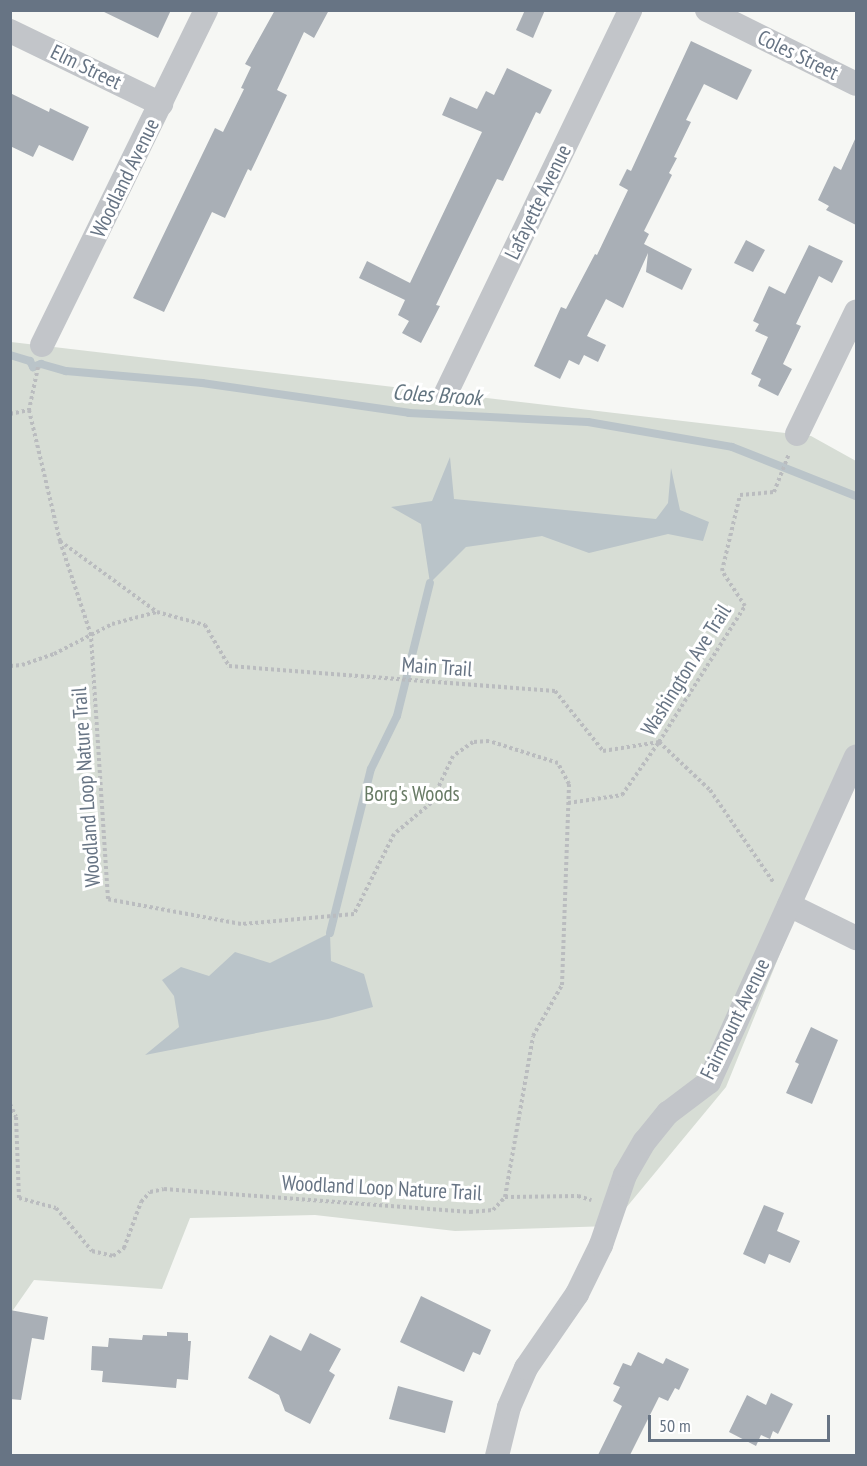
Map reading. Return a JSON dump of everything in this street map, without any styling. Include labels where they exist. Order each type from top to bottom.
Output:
[{"type":"street","name":"Woodland Avenue","points":[[42,345],[206,10]]},
{"type":"street","name":"Lafayette Avenue","points":[[446,393],[630,10]]},
{"type":"street","name":"Coles Street","points":[[707,10],[856,84]]},
{"type":"street","name":"Elm Street","points":[[10,31],[161,104]]},
{"type":"street","points":[[797,434],[856,312]]},
{"type":"street","name":"Fairmount Avenue","points":[[496,1455],[509,1407],[526,1368],[577,1293],[601,1245],[625,1175],[645,1141],[668,1113],[709,1082],[856,757]]},
{"type":"street","points":[[789,905],[856,938]]},
{"type":"path","points":[[10,414],[29,410],[42,345]]},
{"type":"path","name":"Woodland Loop Nature Trail","points":[[10,1196],[56,1208],[92,1251],[113,1256],[124,1248],[141,1202],[150,1192],[164,1188],[470,1212],[493,1209],[505,1197],[533,1036],[562,985],[569,784],[558,763],[489,741],[473,742],[453,756],[431,803],[394,834],[354,914],[241,924],[108,899],[92,635],[60,542],[29,410]]},
{"type":"path","name":"Washington Ave Trail","points":[[568,803],[621,795],[659,742],[745,606],[722,571],[740,495],[774,492],[797,434]]},
{"type":"path","points":[[60,542],[157,612]]},
{"type":"path","name":"Main Trail","points":[[10,666],[22,665],[54,654],[112,624],[157,612],[205,624],[229,666],[555,691],[603,751],[659,742]]},
{"type":"path","points":[[659,742],[710,790],[789,905]]},
{"type":"path","points":[[10,1104],[16,1117],[19,1197]]},
{"type":"path","points":[[505,1197],[578,1196],[614,1206]]},
{"type":"green space","name":"Borg's Woods","points":[[11,342],[811,436],[856,461],[856,766],[726,1087],[611,1226],[455,1231],[315,1215],[190,1218],[162,1289],[34,1280],[11,1313]]},
{"type":"shaded area","points":[[450,457],[454,499],[656,519],[668,503],[671,468],[680,510],[709,522],[703,541],[668,534],[589,553],[542,536],[466,547],[430,583],[421,524],[391,507],[432,501]]},
{"type":"shaded area","points":[[330,933],[331,961],[364,974],[373,1007],[328,1019],[145,1055],[179,1027],[174,996],[162,980],[181,967],[209,976],[235,952],[270,963]]},
{"type":"building","points":[[100,10],[171,10],[158,38]]},
{"type":"building","points":[[275,10],[329,10],[314,38],[304,32],[277,90],[287,95],[251,171],[248,169],[225,218],[212,212],[164,312],[133,298],[215,128],[223,132],[244,89],[241,88],[251,67],[245,64]]},
{"type":"building","points":[[525,10],[545,10],[533,38],[516,30]]},
{"type":"building","points":[[691,41],[752,70],[737,100],[704,84],[686,120],[691,122],[674,157],[677,158],[669,173],[672,175],[644,231],[649,234],[644,244],[692,269],[682,290],[646,272],[648,253],[623,308],[606,299],[587,336],[606,345],[598,362],[584,355],[579,365],[569,360],[560,379],[534,366],[561,307],[566,309],[595,254],[597,255],[628,190],[619,185],[627,169],[631,171]]},
{"type":"building","points":[[507,68],[552,90],[540,114],[536,112],[503,181],[497,179],[436,305],[440,306],[421,343],[402,333],[409,321],[398,315],[405,300],[359,278],[367,261],[410,283],[482,132],[442,115],[450,97],[477,109],[486,91],[494,95]]},
{"type":"building","points":[[10,93],[49,112],[50,108],[89,127],[73,161],[39,145],[33,157],[10,146]]},
{"type":"building","points":[[856,137],[856,225],[826,210],[829,206],[818,200],[834,166],[841,170]]},
{"type":"building","points":[[746,240],[765,250],[753,272],[734,263]]},
{"type":"building","points":[[809,245],[843,261],[832,283],[819,276],[796,324],[801,326],[783,364],[792,369],[778,396],[758,386],[761,379],[751,374],[768,337],[755,331],[759,324],[753,321],[769,286],[785,294]]},
{"type":"building","points":[[811,1027],[838,1040],[812,1104],[786,1093],[799,1064],[795,1062]]},
{"type":"building","points":[[764,1205],[784,1213],[777,1231],[800,1241],[790,1263],[769,1254],[765,1264],[743,1254]]},
{"type":"building","points":[[421,1296],[491,1330],[480,1355],[473,1352],[464,1372],[400,1342]]},
{"type":"building","points":[[10,1310],[48,1317],[44,1340],[32,1338],[21,1400],[10,1399]]},
{"type":"building","points":[[167,1332],[188,1333],[188,1341],[191,1341],[188,1380],[177,1379],[176,1388],[102,1382],[103,1371],[91,1370],[92,1346],[108,1347],[109,1338],[142,1340],[143,1335],[167,1336]]},
{"type":"building","points":[[310,1333],[341,1349],[329,1371],[335,1375],[310,1424],[285,1411],[279,1395],[248,1378],[270,1335],[301,1351]]},
{"type":"building","points":[[638,1352],[663,1364],[666,1358],[689,1369],[679,1390],[675,1388],[668,1401],[659,1397],[630,1455],[598,1455],[622,1406],[613,1401],[620,1387],[613,1384],[623,1363],[631,1366]]},
{"type":"building","points":[[398,1386],[453,1401],[445,1433],[389,1419]]},
{"type":"building","points":[[771,1393],[793,1404],[778,1434],[773,1431],[770,1439],[761,1435],[756,1446],[729,1432],[747,1395],[766,1405]]},
{"type":"waterway","name":"Coles Brook","points":[[10,355],[30,361],[33,367],[41,364],[66,371],[202,383],[409,413],[588,422],[732,447],[856,496]]},
{"type":"waterway","points":[[330,933],[371,769],[397,716],[430,583]]}]
